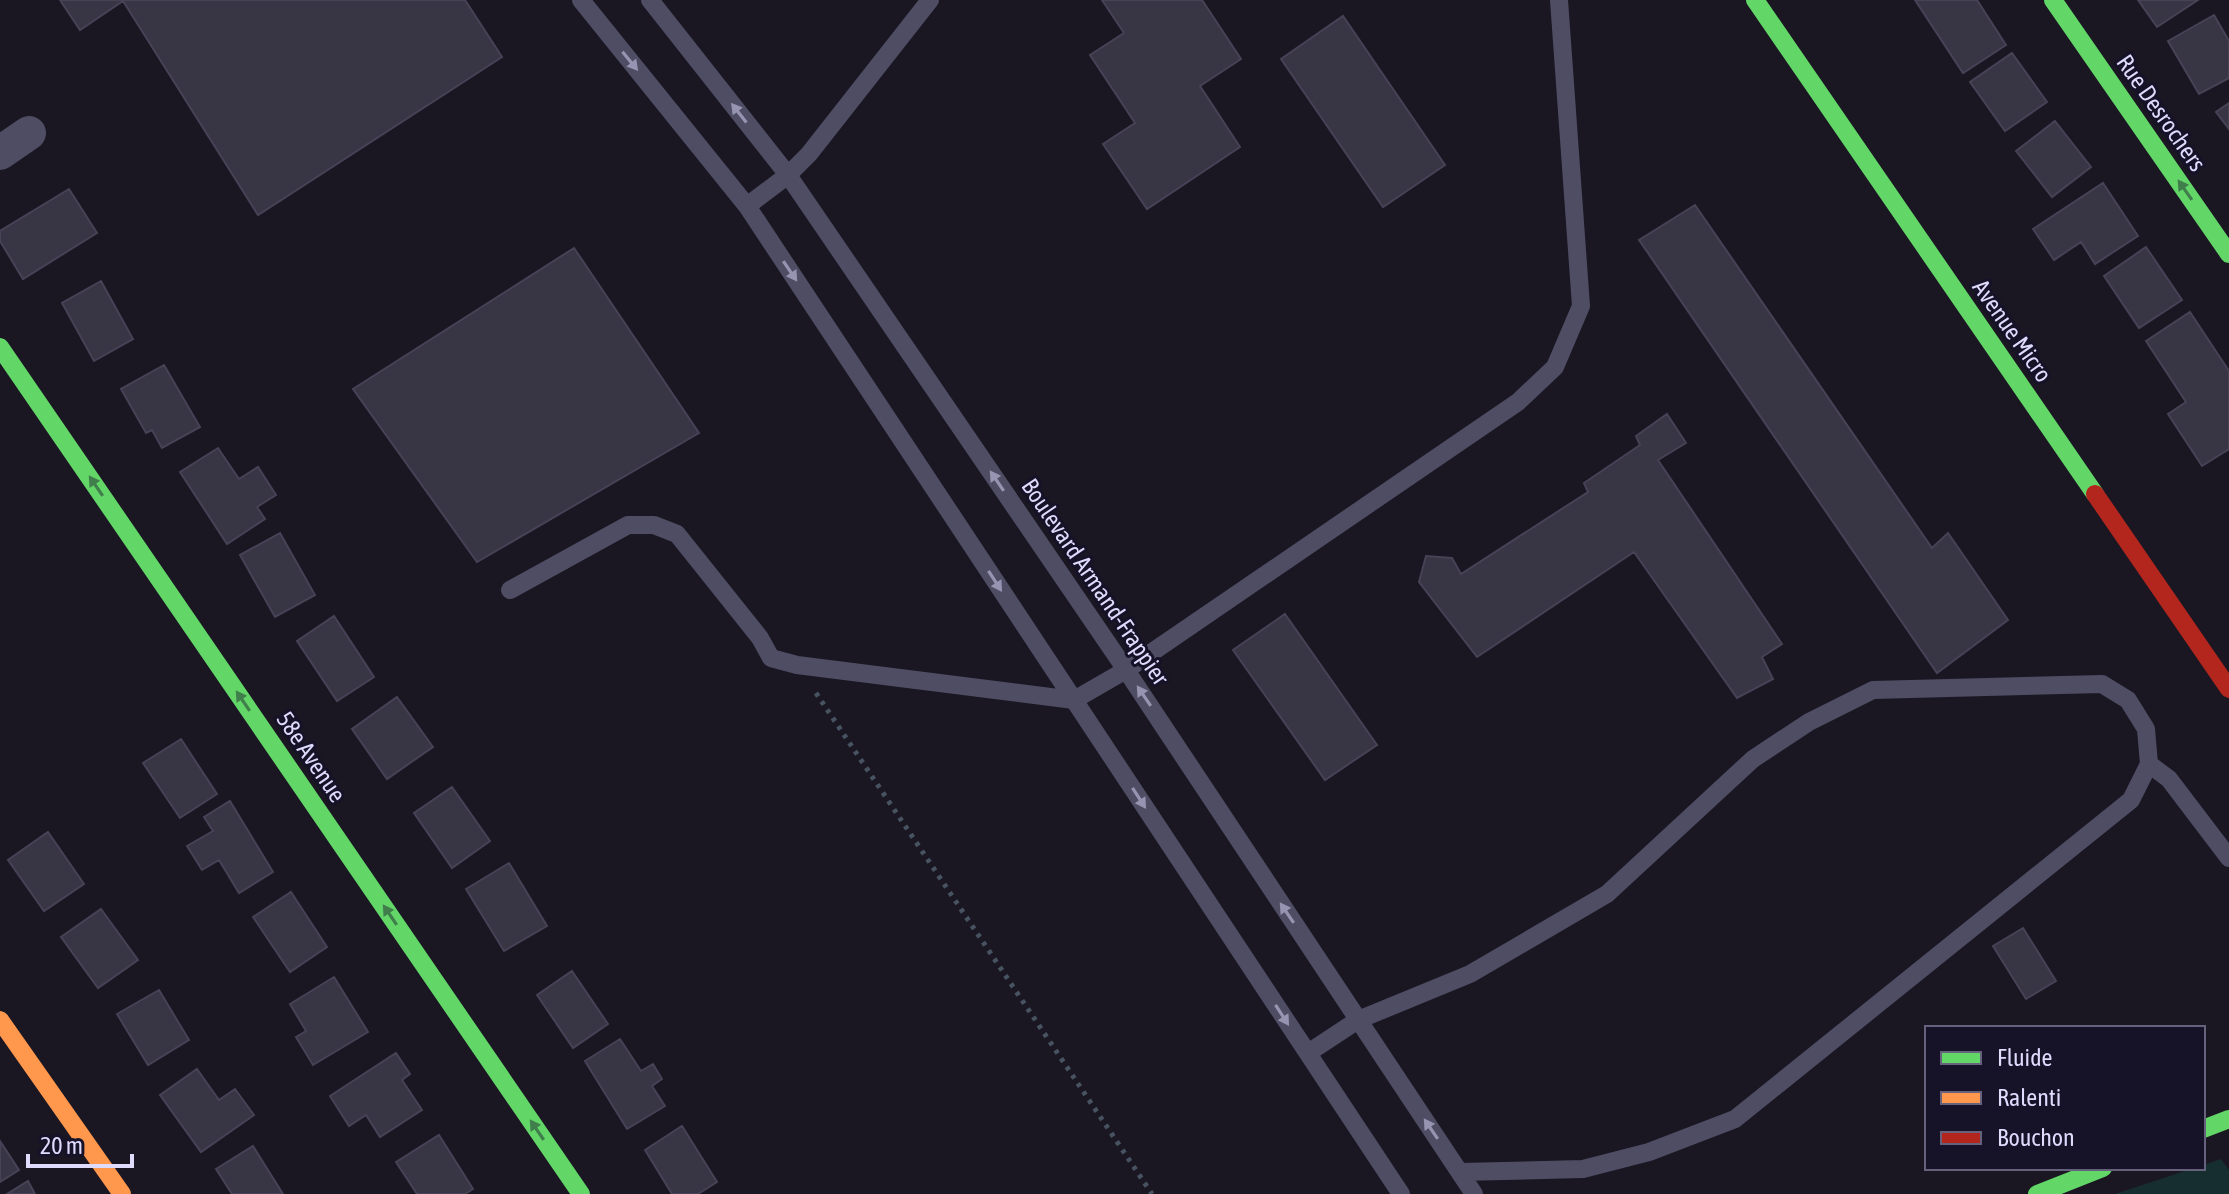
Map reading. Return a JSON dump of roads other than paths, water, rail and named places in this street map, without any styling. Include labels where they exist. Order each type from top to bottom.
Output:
[{"type":"street","name":"Avenue Micro","points":[[1755,0],[2229,689]]},
{"type":"street","name":"Rue Desrochers","points":[[2053,0],[2229,254]]},
{"type":"street","points":[[0,153],[29,133]]},
{"type":"street","name":"58e Avenue","points":[[0,347],[581,1194]]},
{"type":"street","points":[[0,1020],[122,1194]]},
{"type":"street","points":[[2205,1128],[2229,1119]]},
{"type":"street","points":[[2037,1194],[2098,1170]]},
{"type":"lane","points":[[581,0],[747,206],[1401,1194]]},
{"type":"lane","name":"Boulevard Armand-Frappier","points":[[650,0],[788,175],[1126,670],[1474,1194]]},
{"type":"lane","points":[[747,206],[788,175],[809,154],[930,0]]},
{"type":"lane","points":[[510,590],[628,525],[654,525],[677,534],[760,638],[771,658],[797,665],[1074,700],[1126,670],[1518,402],[1555,367],[1581,306],[1559,0]]},
{"type":"lane","points":[[1308,1053],[1358,1020],[1470,974],[1607,894],[1753,759],[1809,722],[1873,690],[2102,684],[2128,700],[2146,729],[2149,764],[2131,800],[1735,1119],[1649,1152],[1583,1169],[1460,1172]]},
{"type":"lane","points":[[2149,764],[2169,779],[2229,858]]}]
